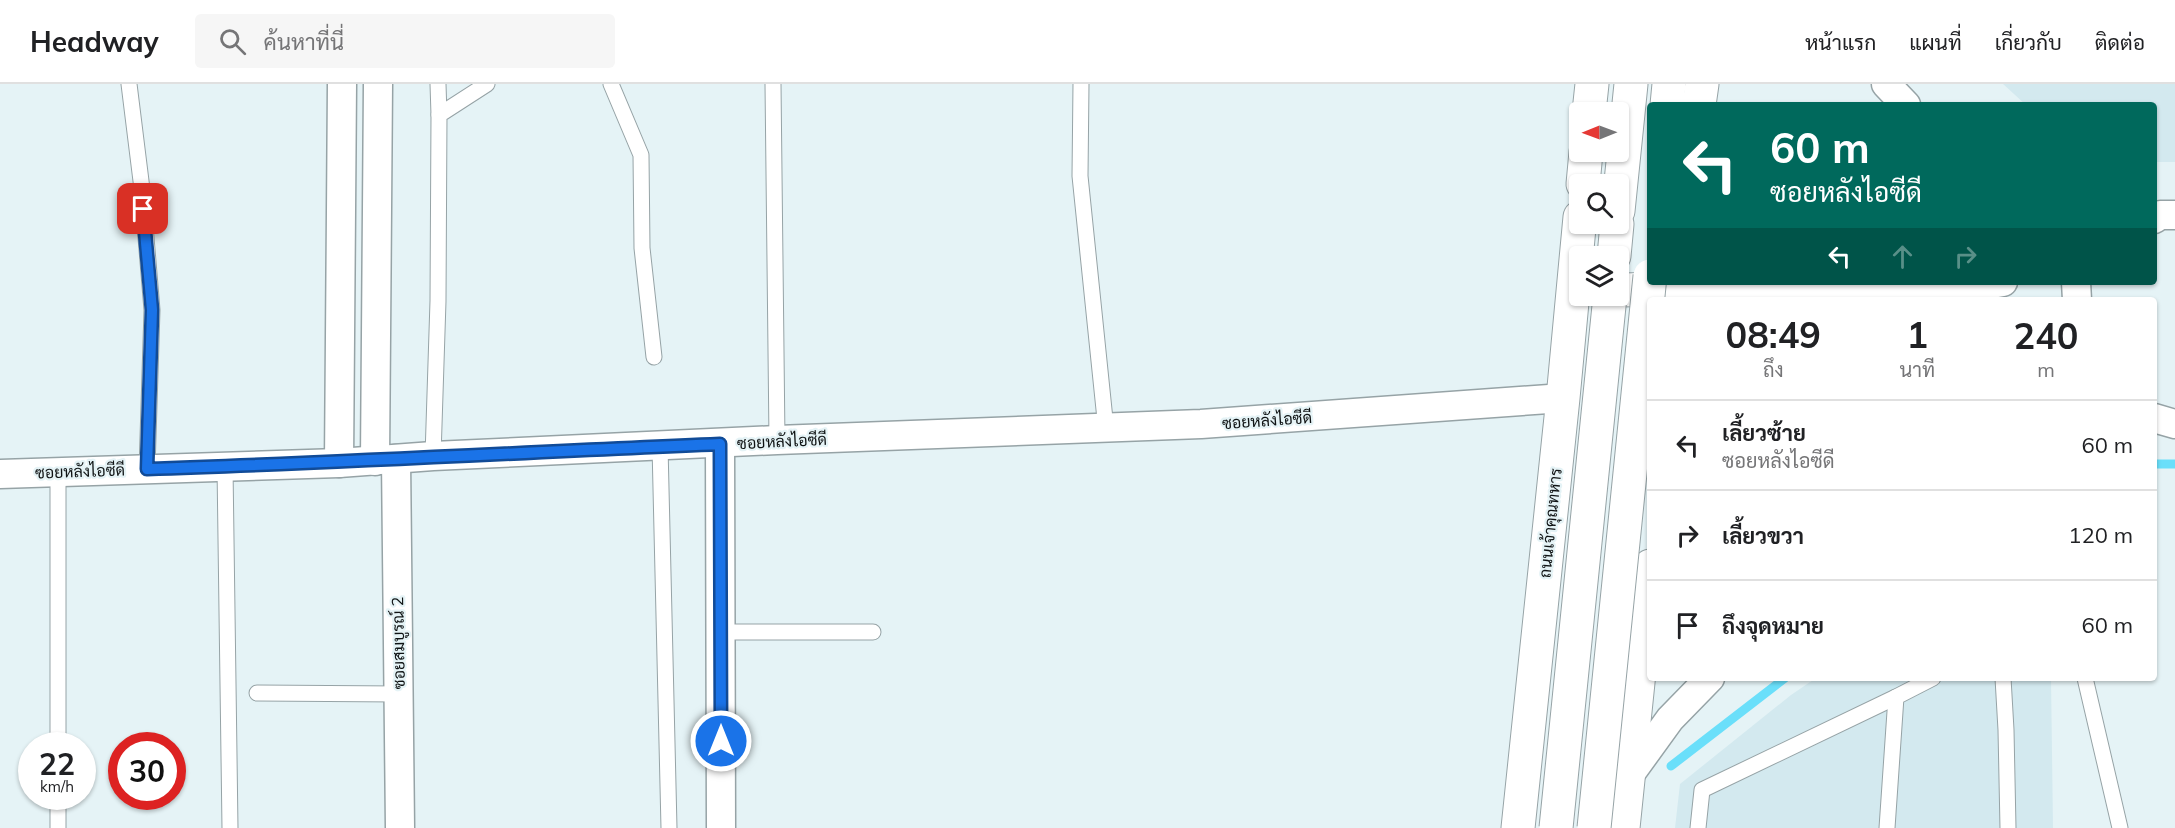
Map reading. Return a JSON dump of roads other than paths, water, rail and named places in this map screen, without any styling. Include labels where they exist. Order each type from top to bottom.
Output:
[{"type":"main road","points":[[1590,102],[1592,84]]},
{"type":"main road","points":[[1622,174],[1631,84]]},
{"type":"main road","points":[[1667,102],[1670,84]]},
{"type":"main road","points":[[1700,102],[1702,84]]},
{"type":"main road","points":[[1629,290],[1680,290]]},
{"type":"main road","name":"ถนนเจ้าคุณทหาร","points":[[1518,828],[1574,306]]},
{"type":"main road","points":[[1556,828],[1609,306]]},
{"type":"main road","points":[[1594,828],[1647,306]]},
{"type":"main road","points":[[1563,398],[1647,398]]},
{"type":"main road","points":[[1623,828],[1647,595]]},
{"type":"street","points":[[339,463],[342,84]]},
{"type":"street","name":"ซอยสมบูรณ์ 2","points":[[378,84],[385,460],[399,694],[400,828]]},
{"type":"street","points":[[1886,84],[1903,102]]},
{"type":"street","points":[[2157,217],[2175,215]]},
{"type":"street","points":[[1680,290],[1894,292],[1986,285]]},
{"type":"street","name":"ซอยหลังไอซีดี","points":[[0,474],[339,463],[433,456],[777,440],[1106,429],[1563,398]]},
{"type":"street","points":[[2157,419],[2175,424]]},
{"type":"street","points":[[720,444],[721,828]]},
{"type":"street","points":[[1628,777],[1670,718],[1707,681]]},
{"type":"lane","points":[[129,84],[142,189],[152,310],[147,469]]},
{"type":"lane","points":[[433,456],[438,301],[438,84]]},
{"type":"lane","points":[[439,115],[487,84]]},
{"type":"lane","points":[[611,84],[641,155],[642,248],[654,357]]},
{"type":"lane","points":[[772,84],[777,440]]},
{"type":"lane","points":[[1081,84],[1080,176],[1106,429]]},
{"type":"lane","points":[[660,446],[669,828]]},
{"type":"lane","points":[[225,467],[230,828]]},
{"type":"lane","points":[[58,472],[58,732]]},
{"type":"lane","points":[[720,632],[873,632]]},
{"type":"lane","points":[[1698,828],[1702,790],[1927,681]]},
{"type":"lane","points":[[2003,681],[2008,828]]},
{"type":"lane","points":[[2086,681],[2120,828]]},
{"type":"lane","points":[[257,693],[399,694]]},
{"type":"lane","points":[[1887,828],[1896,697]]},
{"type":"lane","points":[[58,810],[58,828]]},
{"type":"waterway","points":[[2157,464],[2175,464]]},
{"type":"waterway","points":[[1671,766],[1781,681]]}]
